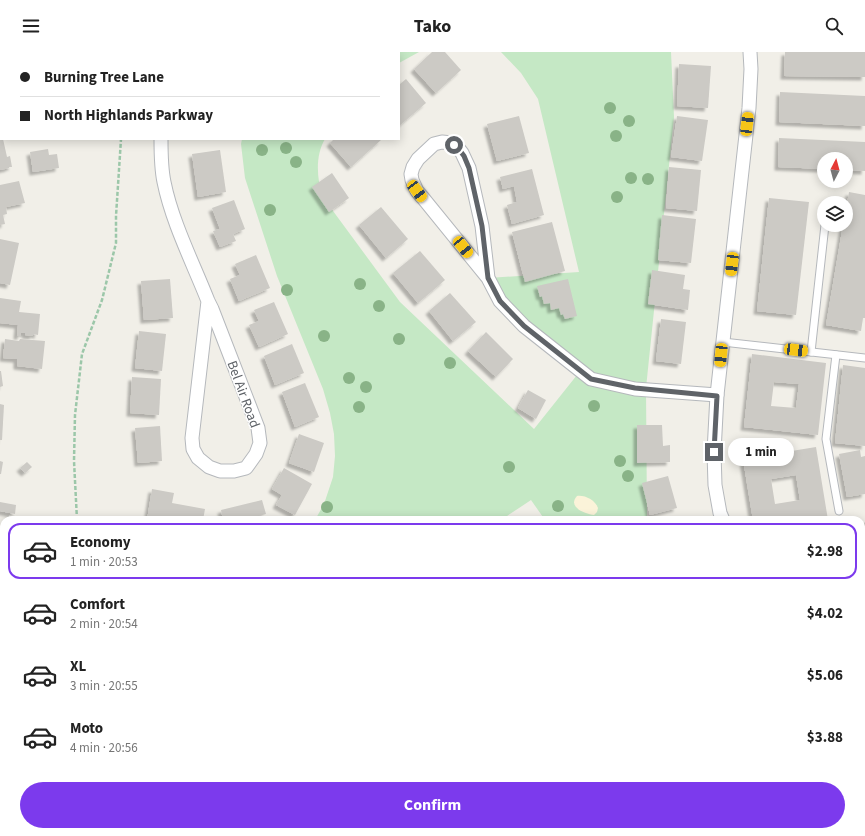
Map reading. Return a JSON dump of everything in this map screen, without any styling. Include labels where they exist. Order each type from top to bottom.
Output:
[{"type":"street","points":[[721,516],[715,485],[714,452],[717,396],[749,108],[751,69],[750,52]]},
{"type":"street","name":"Bel Air Road","points":[[161,140],[164,182],[169,203],[208,300],[258,428],[260,442],[256,454],[246,468],[234,471],[220,471],[209,467],[198,458],[193,448],[192,438],[208,300]]},
{"type":"street","points":[[488,278],[482,226],[467,164],[462,153],[454,145],[446,142],[437,143],[426,151],[416,162],[412,169],[412,180],[420,194],[488,278],[500,301],[524,326],[591,379],[635,388],[717,396]]},
{"type":"lane","points":[[811,352],[824,232]]},
{"type":"lane","points":[[723,342],[865,358]]},
{"type":"lane","points":[[836,355],[826,439],[839,511]]},
{"type":"path","points":[[77,516],[74,461],[75,415],[82,354],[102,300],[116,243],[116,216],[121,140]]},
{"type":"green space","points":[[400,52],[419,52],[400,62]]},
{"type":"green space","points":[[501,52],[671,52],[674,117],[646,388],[647,516],[542,516],[531,500],[507,516],[317,516],[324,504],[333,477],[335,456],[334,434],[330,413],[323,389],[277,276],[245,178],[242,140],[325,140],[318,159],[319,181],[322,196],[400,302],[534,429],[577,375],[488,278],[579,272],[538,99],[521,73]]},
{"type":"sand","points":[[577,496],[583,496],[592,500],[597,505],[597,512],[594,515],[578,509],[574,503]]},
{"type":"building","points":[[432,52],[445,52],[461,70],[436,93],[414,69]]},
{"type":"building","points":[[785,52],[865,52],[865,77],[784,76]]},
{"type":"building","points":[[679,64],[711,66],[708,108],[677,106]]},
{"type":"building","points":[[406,79],[426,103],[400,125],[400,84]]},
{"type":"building","points":[[780,92],[865,96],[865,126],[779,122]]},
{"type":"building","points":[[519,116],[529,153],[497,161],[487,124]]},
{"type":"building","points":[[677,116],[708,120],[702,161],[671,157]]},
{"type":"building","points":[[779,138],[865,142],[865,171],[853,170],[853,152],[817,152],[817,169],[778,167]]},
{"type":"building","points":[[0,140],[3,140],[7,157],[10,156],[12,167],[0,170]]},
{"type":"building","points":[[333,140],[381,140],[351,167],[330,143]]},
{"type":"building","points":[[48,149],[49,155],[57,154],[59,168],[33,172],[30,152]]},
{"type":"building","points":[[220,150],[226,192],[198,197],[192,154]]},
{"type":"building","points":[[669,167],[701,170],[697,211],[666,208]]},
{"type":"building","points":[[532,169],[544,215],[512,224],[507,205],[517,202],[514,186],[503,189],[500,177]]},
{"type":"building","points":[[332,173],[349,198],[329,212],[312,187]]},
{"type":"building","points":[[19,181],[25,203],[6,207],[7,214],[3,215],[5,224],[0,225],[0,185]]},
{"type":"building","points":[[849,192],[865,195],[865,318],[863,318],[861,331],[826,325],[842,232],[853,232],[853,196],[848,196]]},
{"type":"building","points":[[769,198],[809,202],[796,315],[757,311]]},
{"type":"building","points":[[234,200],[245,229],[233,234],[236,241],[220,247],[213,231],[220,229],[212,208]]},
{"type":"building","points":[[381,207],[408,239],[386,258],[359,225]]},
{"type":"building","points":[[662,215],[696,219],[691,263],[658,260]]},
{"type":"building","points":[[552,222],[565,271],[525,282],[512,232]]},
{"type":"building","points":[[0,239],[19,243],[10,285],[0,283]]},
{"type":"building","points":[[420,251],[445,280],[418,303],[393,273]]},
{"type":"building","points":[[256,255],[270,288],[239,301],[230,279],[240,275],[235,264]]},
{"type":"building","points":[[652,270],[685,275],[683,289],[690,290],[688,310],[648,304]]},
{"type":"building","points":[[170,279],[173,318],[144,320],[141,281]]},
{"type":"building","points":[[568,279],[577,316],[565,319],[563,314],[561,315],[559,308],[551,310],[550,303],[544,304],[537,286]]},
{"type":"building","points":[[450,293],[476,322],[453,341],[429,311]]},
{"type":"building","points":[[0,298],[21,301],[19,312],[40,314],[38,335],[33,334],[33,336],[25,335],[26,333],[21,333],[21,336],[17,336],[18,325],[0,323]]},
{"type":"building","points":[[274,302],[288,334],[259,347],[249,325],[259,321],[254,310]]},
{"type":"building","points":[[661,319],[686,322],[681,364],[656,361]]},
{"type":"building","points":[[139,331],[166,334],[162,371],[135,368]]},
{"type":"building","points":[[486,332],[513,359],[496,377],[468,351]]},
{"type":"building","points":[[5,339],[19,341],[20,339],[45,341],[42,369],[17,366],[17,359],[3,358]]},
{"type":"building","points":[[292,344],[304,373],[275,385],[264,356]]},
{"type":"building","points":[[752,354],[826,363],[818,435],[744,427]],"holes":[[[774,382],[799,384],[796,408],[771,406]]]},
{"type":"building","points":[[843,365],[865,368],[865,446],[835,443]]},
{"type":"building","points":[[0,371],[3,386],[0,387]]},
{"type":"building","points":[[132,377],[161,379],[159,415],[130,413]]},
{"type":"building","points":[[305,383],[319,417],[295,427],[282,392]]},
{"type":"building","points":[[528,390],[546,400],[536,419],[518,408]]},
{"type":"building","points":[[0,404],[4,405],[2,440],[0,440]]},
{"type":"building","points":[[637,425],[662,425],[663,446],[670,445],[670,462],[637,463]]},
{"type":"building","points":[[160,426],[162,461],[138,463],[135,428]]},
{"type":"building","points":[[299,434],[324,443],[314,472],[289,463]]},
{"type":"building","points":[[816,447],[827,516],[752,516],[743,459]],"holes":[[[796,475],[800,500],[775,504],[771,479]]]},
{"type":"building","points":[[860,450],[861,457],[865,456],[865,494],[847,497],[839,454]]},
{"type":"building","points":[[0,461],[3,462],[1,474],[0,474]]},
{"type":"building","points":[[27,462],[32,467],[25,473],[20,468]]},
{"type":"building","points":[[284,468],[312,484],[295,515],[276,505],[282,495],[272,489]]},
{"type":"building","points":[[668,476],[677,508],[650,515],[642,483]]},
{"type":"building","points":[[152,489],[174,493],[172,503],[205,509],[204,516],[148,516]]},
{"type":"building","points":[[262,500],[266,514],[259,516],[222,516],[221,510]]},
{"type":"building","points":[[0,502],[16,505],[15,514],[0,511]]},
{"type":"route","points":[[454,145],[464,156],[469,168],[482,226],[488,278],[500,301],[524,326],[591,379],[635,388],[717,396],[714,452]]}]
